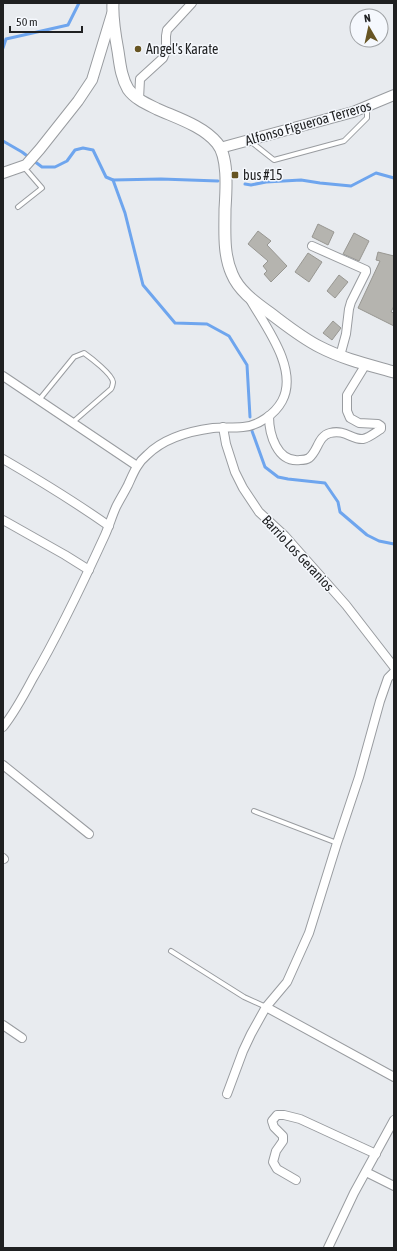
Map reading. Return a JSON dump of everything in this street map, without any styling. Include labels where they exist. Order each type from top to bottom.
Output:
[{"type":"main road","points":[[113,9],[120,66],[128,89],[145,103],[192,125],[207,134],[217,143],[220,148],[225,167],[226,182],[224,238],[231,273],[236,282],[250,298],[307,340],[340,356],[394,372]]},
{"type":"street","points":[[139,99],[140,79],[162,58],[166,51],[167,30],[192,3]]},
{"type":"street","points":[[3,172],[24,165],[40,149],[78,101],[92,80],[113,9]]},
{"type":"street","name":"Alfonso Figueroa Terreros","points":[[220,148],[353,112],[394,95]]},
{"type":"street","points":[[312,246],[366,270],[351,302],[348,326],[340,356]]},
{"type":"street","points":[[3,727],[12,716],[51,648],[89,570],[116,507],[137,466],[146,455],[168,440],[212,428],[244,427],[257,423],[269,416],[282,400],[286,391],[285,368],[282,356],[250,298]]},
{"type":"street","points":[[269,416],[269,427],[274,443],[281,455],[294,461],[307,459],[313,454],[319,442],[326,434],[334,432],[344,433],[364,439],[374,434],[381,429],[381,426],[378,424],[359,423],[350,418],[348,411],[347,395],[366,364]]},
{"type":"street","points":[[3,376],[137,466]]},
{"type":"street","name":"Barrio Los Geranios","points":[[223,427],[227,449],[234,472],[259,512],[286,536],[346,605],[394,667]]},
{"type":"street","points":[[3,459],[65,496],[109,526]]},
{"type":"street","points":[[3,520],[89,570]]},
{"type":"street","points":[[227,1094],[243,1051],[266,1007],[287,982],[309,933],[359,777],[380,701],[388,678],[394,672]]},
{"type":"street","points":[[3,765],[89,834]]},
{"type":"street","points":[[266,1007],[394,1077]]},
{"type":"street","points":[[3,1025],[22,1038]]},
{"type":"street","points":[[296,1180],[276,1169],[273,1162],[276,1151],[283,1141],[283,1136],[274,1127],[272,1121],[277,1115],[300,1119],[376,1154]]},
{"type":"street","points":[[328,1248],[354,1193],[394,1120]]},
{"type":"street","points":[[366,1172],[394,1186]]},
{"type":"lane","points":[[250,140],[274,160],[344,141],[367,118],[367,107]]},
{"type":"lane","points":[[18,207],[42,188],[24,165]]},
{"type":"lane","points":[[39,400],[74,357],[84,353],[90,357],[111,377],[113,383],[111,389],[72,423]]},
{"type":"lane","points":[[254,811],[337,843]]},
{"type":"lane","points":[[171,951],[244,997],[266,1007]]},
{"type":"building","points":[[318,224],[334,232],[328,245],[312,237]]},
{"type":"building","points":[[258,231],[271,241],[267,245],[287,266],[271,282],[264,274],[267,271],[263,266],[268,261],[248,244]]},
{"type":"building","points":[[354,233],[369,241],[359,261],[343,254]]},
{"type":"building","points":[[378,252],[394,256],[394,306],[391,312],[394,313],[394,326],[358,308],[380,261],[376,260]]},
{"type":"building","points":[[308,253],[322,262],[309,282],[295,272]]},
{"type":"building","points":[[339,275],[348,282],[335,298],[327,291]]},
{"type":"building","points":[[333,321],[341,328],[332,340],[323,333]]},
{"type":"waterway","points":[[3,48],[6,39],[68,25],[79,3]]},
{"type":"waterway","points":[[3,141],[22,152],[42,167],[55,167],[67,161],[75,150],[83,148],[93,150],[106,177],[113,180],[161,179],[218,181]]},
{"type":"waterway","points":[[245,184],[251,185],[266,182],[301,180],[351,186],[376,173],[394,178]]},
{"type":"waterway","points":[[113,180],[125,213],[143,285],[175,323],[207,324],[229,336],[247,365],[250,417]]},
{"type":"waterway","points":[[252,431],[265,467],[278,477],[325,483],[338,502],[340,512],[367,535],[379,541],[394,544]]},
{"type":"place","name":"Angel’s Karate","points":[[138,49]]},
{"type":"place","name":"bus #15","points":[[235,175]]}]
